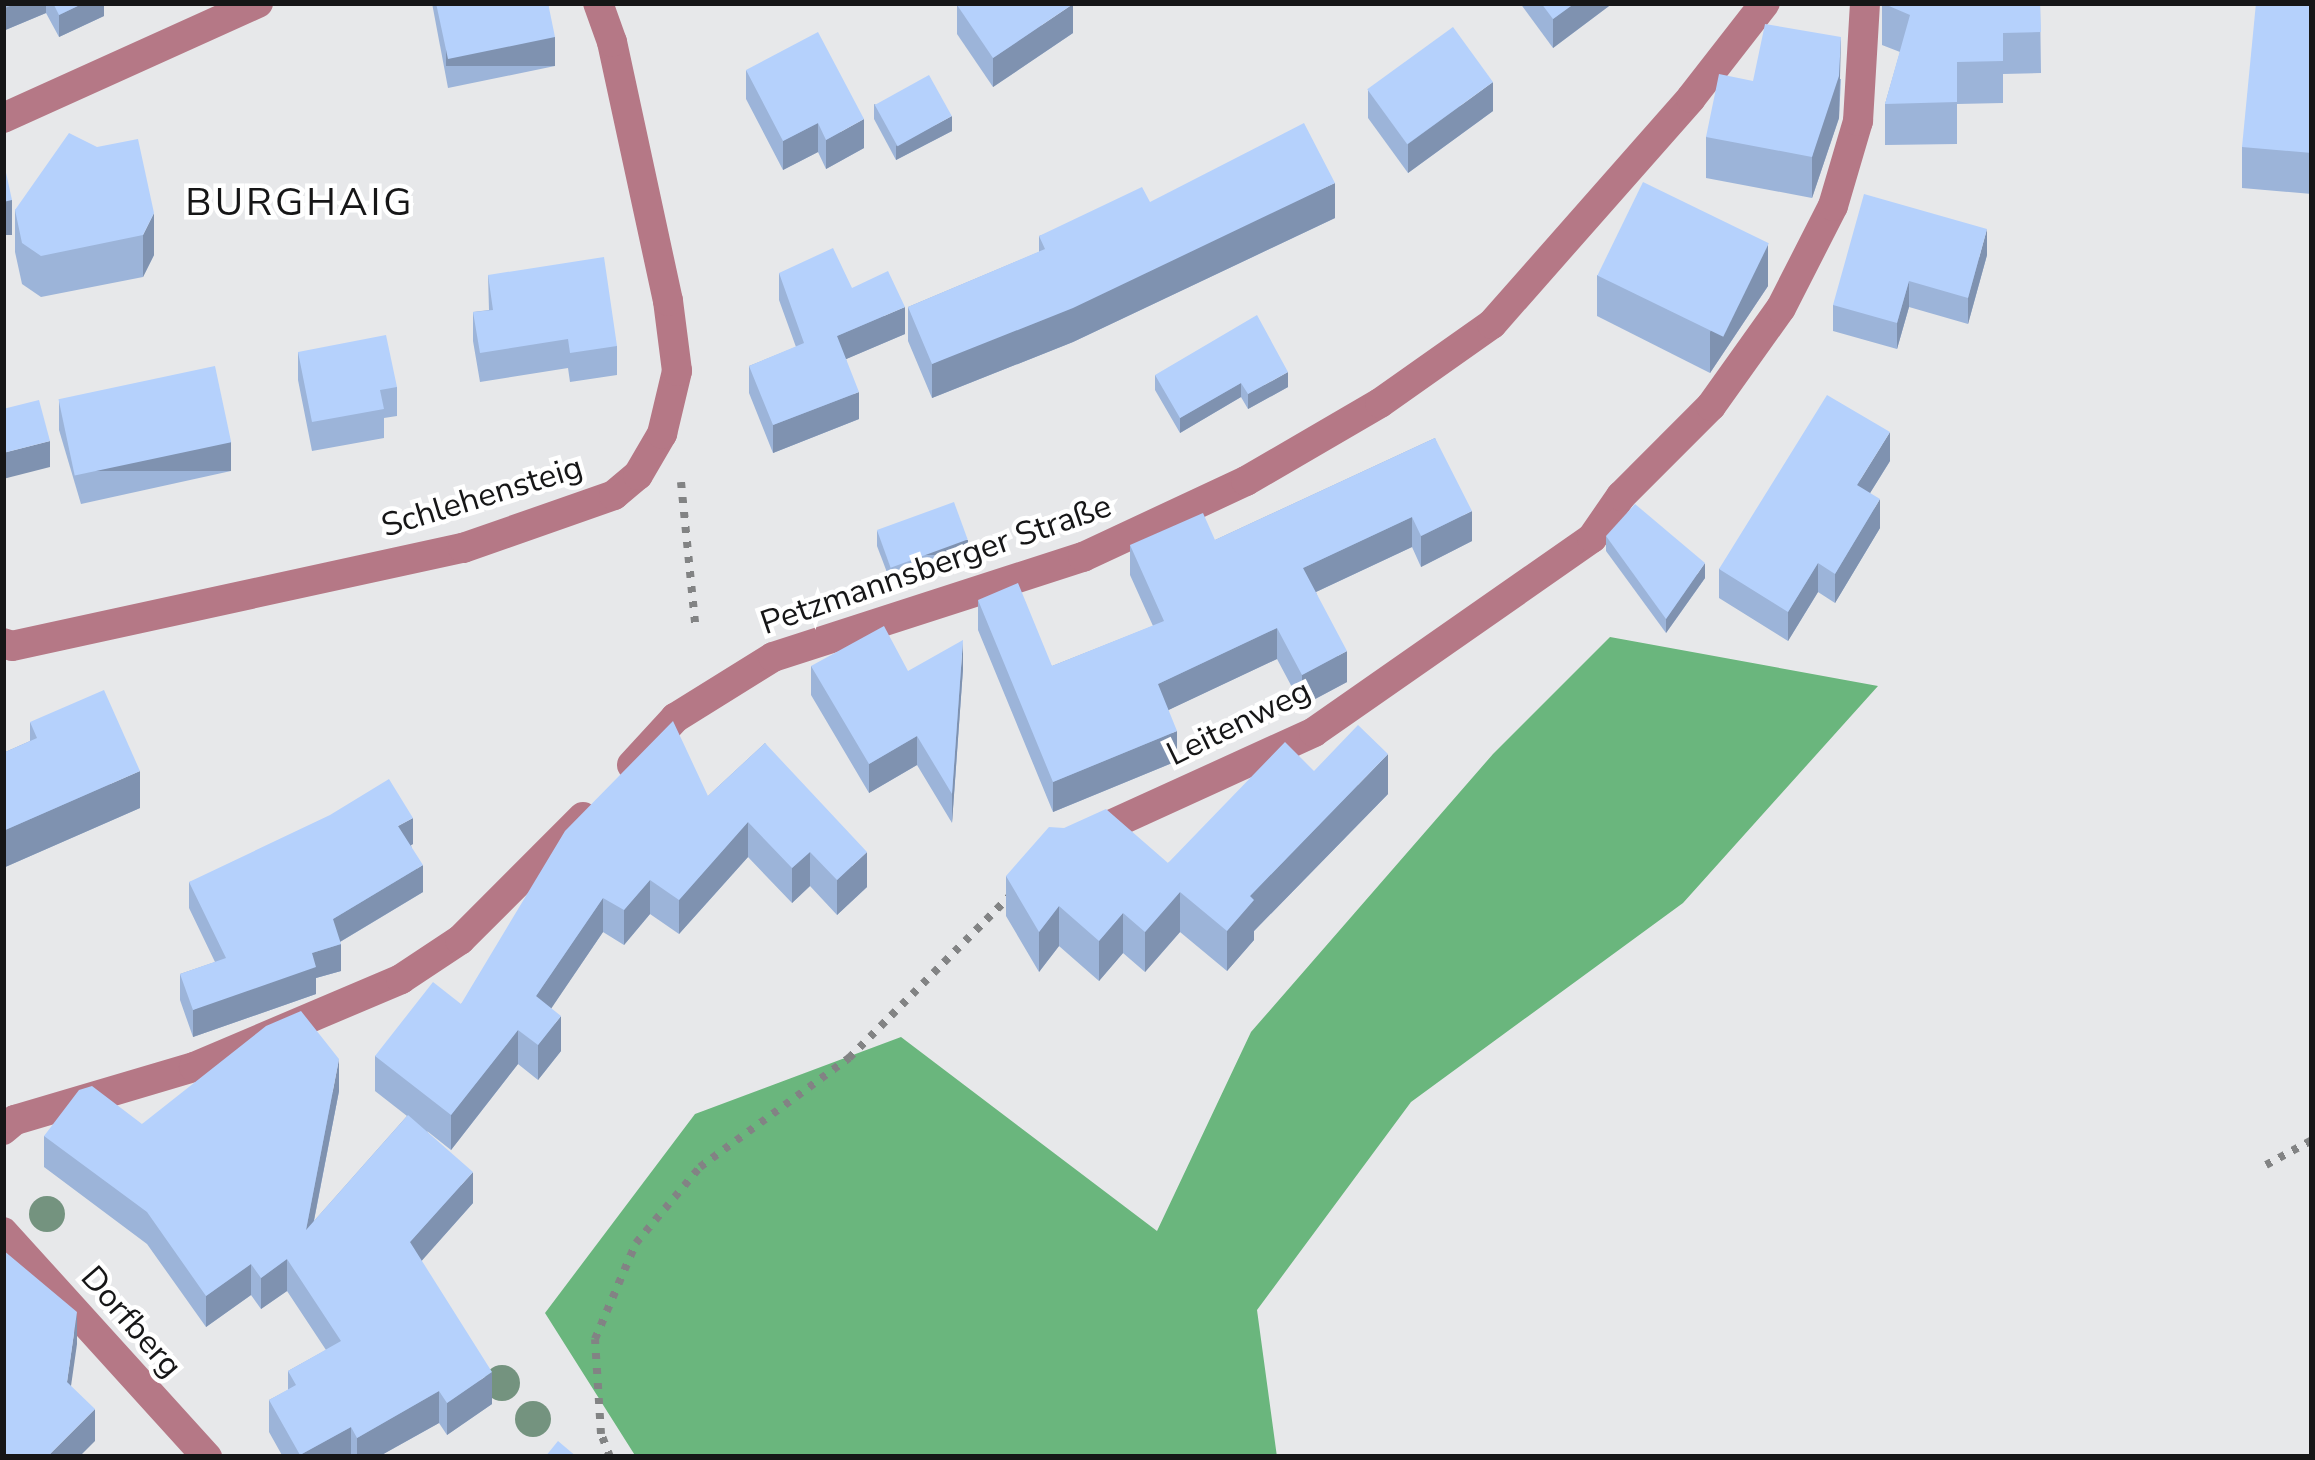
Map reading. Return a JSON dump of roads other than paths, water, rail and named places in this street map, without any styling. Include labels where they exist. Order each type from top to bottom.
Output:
[{"type":"street","points":[[3,118],[258,3]]},
{"type":"street","name":"Schlehensteig","points":[[3,643],[12,646],[463,548],[614,494],[638,475],[662,434],[676,371],[668,301],[612,42],[598,3]]},
{"type":"street","name":"Petzmannsberger Straße","points":[[3,1130],[15,1120],[194,1067],[401,979],[460,940],[518,888],[675,718],[773,657],[1083,557],[1246,481],[1379,403],[1492,324],[1676,116],[1765,3]]},
{"type":"street","name":"Leitenweg","points":[[1056,850],[1314,732],[1592,538],[1622,496],[1711,406],[1781,308],[1833,206],[1858,121],[1864,3]]},
{"type":"street","name":"Dorfberg","points":[[3,1232],[207,1457]]},
{"type":"district","name":"BURGHAIG","points":[[300,203]]}]
